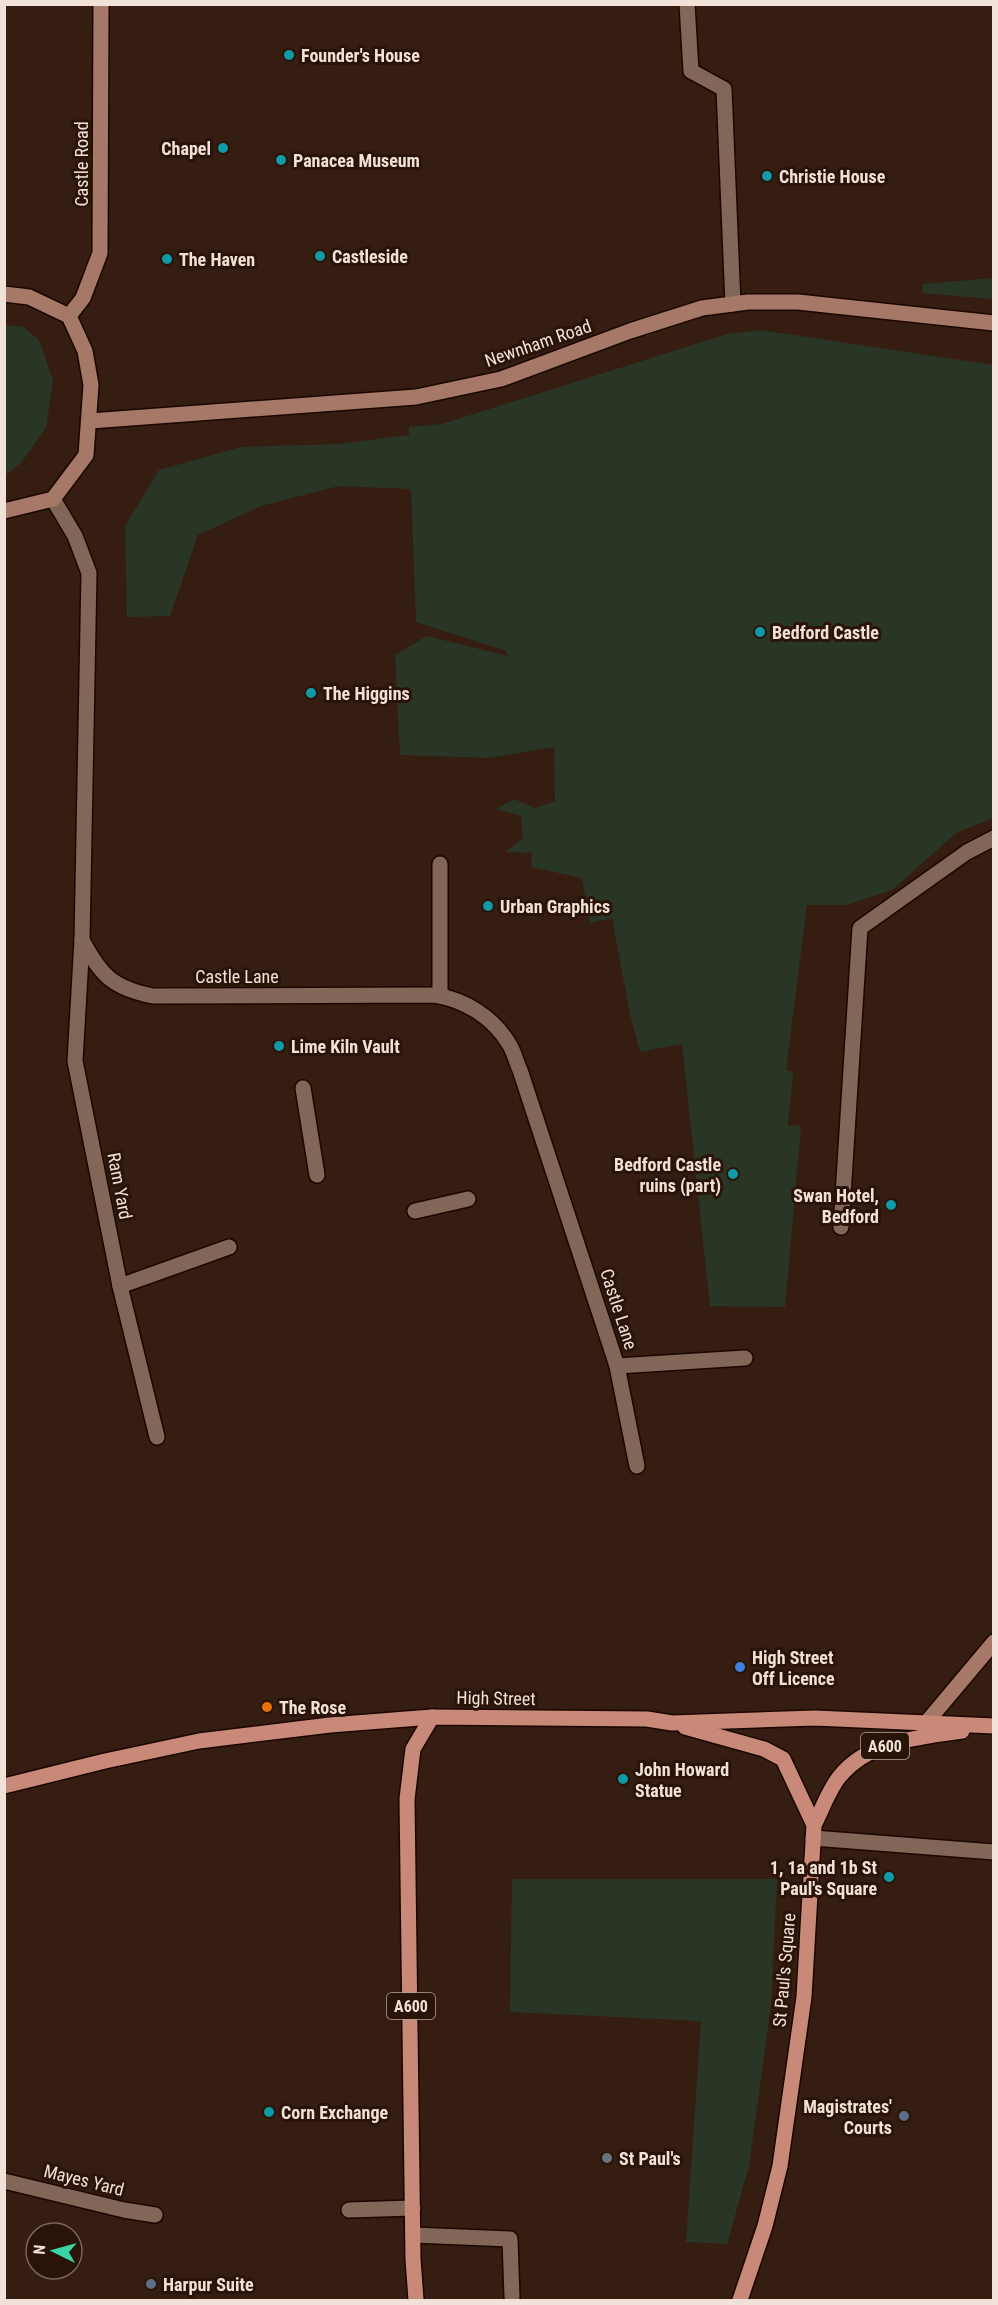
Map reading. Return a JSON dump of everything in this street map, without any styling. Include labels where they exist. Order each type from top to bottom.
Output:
[{"type":"main road","name":"High Street","points":[[4,1786],[199,1741],[330,1725],[432,1717],[647,1719],[672,1723],[799,1718],[993,1726]]},
{"type":"main road","name":"A600","points":[[416,2301],[413,2235],[407,1799],[413,1749],[432,1717]]},
{"type":"main road","name":"St Paul's Square","points":[[672,1723],[764,1749],[783,1759],[813,1831],[804,1997],[780,2166],[765,2226],[740,2301]]},
{"type":"main road","name":"A600","points":[[813,1831],[839,1777],[863,1755],[897,1741],[993,1726]]},
{"type":"street","name":"Castle Road","points":[[69,316],[82,298],[100,253],[101,4]]},
{"type":"street","points":[[687,4],[691,71],[724,90],[733,304]]},
{"type":"street","points":[[4,294],[29,297],[69,316],[85,351],[91,386],[86,455],[53,499],[4,511]]},
{"type":"street","name":"Newnham Road","points":[[90,421],[416,397],[501,379],[692,311],[748,302],[798,302],[993,323]]},
{"type":"street","points":[[53,499],[75,536],[89,573],[82,940]]},
{"type":"street","points":[[841,1227],[860,928],[967,852],[993,838]]},
{"type":"street","points":[[440,864],[440,996]]},
{"type":"street","name":"Castle Lane","points":[[82,940],[93,960],[111,981],[129,991],[153,996],[440,996],[455,999],[477,1010],[509,1043],[520,1070],[617,1366],[637,1466]]},
{"type":"street","name":"Ram Yard","points":[[82,940],[75,1061],[120,1286],[157,1437]]},
{"type":"street","points":[[303,1088],[317,1175]]},
{"type":"street","points":[[415,1211],[468,1199]]},
{"type":"street","points":[[120,1286],[229,1247]]},
{"type":"street","name":"Castle Lane","points":[[617,1366],[745,1358]]},
{"type":"street","points":[[926,1723],[993,1642]]},
{"type":"street","points":[[813,1831],[993,1852]]},
{"type":"street","name":"Mayes Yard","points":[[4,2181],[155,2216]]},
{"type":"street","points":[[349,2210],[413,2208]]},
{"type":"street","points":[[413,2235],[510,2239],[512,2297]]},
{"type":"green space","points":[[993,278],[993,299],[921,293],[923,284]]},
{"type":"green space","points":[[5,325],[23,327],[39,340],[53,381],[46,428],[21,463],[5,475]]},
{"type":"green space","points":[[761,330],[993,365],[993,818],[956,833],[892,890],[846,905],[807,905],[786,1070],[793,1072],[788,1125],[801,1126],[785,1307],[710,1306],[682,1044],[640,1052],[630,1014],[612,918],[590,923],[582,878],[531,867],[532,853],[505,852],[523,838],[521,816],[496,809],[514,799],[535,808],[555,801],[554,747],[489,758],[400,755],[395,655],[427,636],[508,656],[506,651],[416,622],[411,489],[339,486],[261,506],[198,535],[170,616],[127,617],[125,526],[159,470],[241,447],[338,444],[409,435],[409,427],[442,424],[727,334]]},
{"type":"green space","points":[[512,1879],[777,1879],[771,2005],[749,2166],[727,2244],[686,2242],[701,2021],[510,2012]]},
{"type":"place","name":"Founder's House","points":[[289,55]]},
{"type":"place","name":"Chapel","points":[[223,148]]},
{"type":"place","name":"Panacea Museum","points":[[281,160]]},
{"type":"place","name":"Christie House","points":[[767,176]]},
{"type":"place","name":"Castleside","points":[[320,256]]},
{"type":"place","name":"The Haven","points":[[167,259]]},
{"type":"place","name":"Bedford Castle","points":[[760,632]]},
{"type":"place","name":"The Higgins","points":[[311,693]]},
{"type":"place","name":"Urban Graphics","points":[[488,906]]},
{"type":"place","name":"Lime Kiln Vault","points":[[279,1046]]},
{"type":"place","name":"Bedford Castle ruins (part)","points":[[733,1174]]},
{"type":"place","name":"Swan Hotel, Bedford","points":[[891,1205]]},
{"type":"place","name":"High Street Off Licence","points":[[740,1667]]},
{"type":"place","name":"The Rose","points":[[267,1707]]},
{"type":"place","name":"John Howard Statue","points":[[623,1779]]},
{"type":"place","name":"1, 1a and 1b St Paul's Square","points":[[889,1877]]},
{"type":"place","name":"Corn Exchange","points":[[269,2112]]},
{"type":"place","name":"Magistrates' Courts","points":[[904,2116]]},
{"type":"place","name":"St Paul's","points":[[607,2158]]},
{"type":"place","name":"Harpur Suite","points":[[151,2284]]}]
